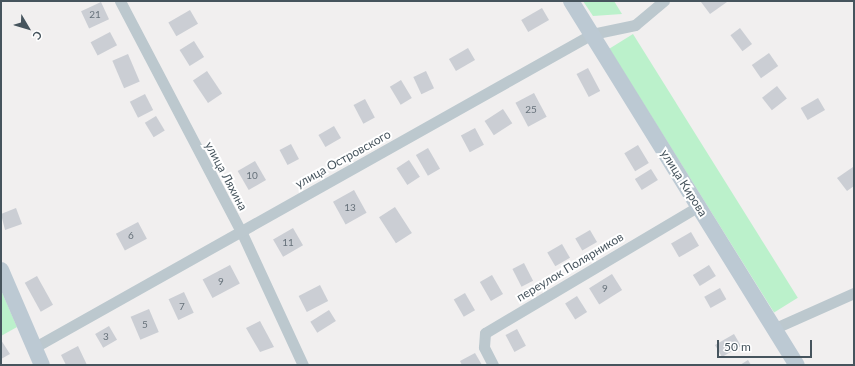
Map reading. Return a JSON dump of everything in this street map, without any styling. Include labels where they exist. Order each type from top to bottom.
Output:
[{"type":"main road","name":"улица Кирова","points":[[571,1],[773,329],[797,365]]},
{"type":"main road","points":[[1,270],[42,365]]},
{"type":"street","name":"улица Ляхина","points":[[120,1],[240,231],[303,365]]},
{"type":"street","name":"улица Островского","points":[[35,347],[592,34],[634,25],[664,1]]},
{"type":"street","name":"переулок Полярников","points":[[493,365],[484,347],[485,333],[698,206]]},
{"type":"street","points":[[773,329],[854,293]]},
{"type":"green space","points":[[583,1],[614,1],[622,14],[593,16]]},
{"type":"green space","points":[[633,34],[798,298],[774,313],[609,49]]},
{"type":"green space","points":[[1,290],[17,327],[1,336]]},
{"type":"building","points":[[101,2],[109,19],[89,29],[81,11]]},
{"type":"building","points":[[701,2],[727,2],[710,14]]},
{"type":"building","points":[[542,8],[549,20],[528,32],[521,20]]},
{"type":"building","points":[[190,10],[198,24],[176,36],[168,22]]},
{"type":"building","points":[[740,28],[752,44],[742,51],[730,35]]},
{"type":"building","points":[[110,32],[117,45],[98,56],[91,42]]},
{"type":"building","points":[[194,41],[204,57],[190,66],[180,50]]},
{"type":"building","points":[[468,48],[475,60],[456,71],[449,59]]},
{"type":"building","points":[[769,53],[778,66],[761,78],[752,65]]},
{"type":"building","points":[[128,54],[140,82],[124,88],[112,61]]},
{"type":"building","points":[[588,68],[600,91],[589,97],[577,74]]},
{"type":"building","points":[[207,71],[222,93],[208,103],[193,81]]},
{"type":"building","points":[[426,71],[434,88],[421,94],[413,77]]},
{"type":"building","points":[[401,80],[412,98],[401,105],[390,87]]},
{"type":"building","points":[[777,86],[787,99],[772,110],[762,98]]},
{"type":"building","points":[[534,93],[547,117],[528,127],[515,103]]},
{"type":"building","points":[[145,94],[153,110],[138,118],[130,102]]},
{"type":"building","points":[[818,98],[825,110],[808,120],[801,108]]},
{"type":"building","points":[[365,99],[375,118],[363,124],[354,105]]},
{"type":"building","points":[[503,109],[512,123],[494,135],[485,121]]},
{"type":"building","points":[[156,116],[165,131],[154,137],[145,123]]},
{"type":"building","points":[[334,126],[341,138],[325,147],[318,135]]},
{"type":"building","points":[[475,128],[484,145],[470,152],[461,136]]},
{"type":"building","points":[[291,144],[299,159],[288,165],[280,150]]},
{"type":"building","points":[[638,145],[649,163],[635,171],[624,153]]},
{"type":"building","points":[[428,148],[440,169],[428,176],[416,155]]},
{"type":"building","points":[[409,160],[420,177],[407,185],[396,168]]},
{"type":"building","points":[[255,161],[266,180],[249,190],[238,171]]},
{"type":"building","points":[[853,167],[854,186],[847,191],[837,178]]},
{"type":"building","points":[[651,169],[658,180],[642,190],[635,179]]},
{"type":"building","points":[[354,190],[367,213],[346,224],[333,202]]},
{"type":"building","points":[[395,207],[412,233],[396,243],[379,217]]},
{"type":"building","points":[[16,208],[22,224],[5,230],[1,214]]},
{"type":"building","points":[[138,222],[147,239],[125,251],[116,234]]},
{"type":"building","points":[[293,228],[303,245],[283,257],[273,240]]},
{"type":"building","points":[[590,230],[597,242],[582,251],[575,238]]},
{"type":"building","points":[[691,232],[699,246],[679,257],[671,244]]},
{"type":"building","points":[[562,244],[570,258],[555,266],[547,252]]},
{"type":"building","points":[[524,263],[533,281],[521,287],[512,269]]},
{"type":"building","points":[[230,265],[240,284],[212,298],[203,280]]},
{"type":"building","points":[[709,265],[716,276],[700,286],[693,275]]},
{"type":"building","points":[[612,274],[622,290],[599,304],[589,288]]},
{"type":"building","points":[[492,275],[503,294],[491,301],[480,282]]},
{"type":"building","points":[[37,276],[53,305],[41,312],[25,283]]},
{"type":"building","points":[[320,285],[328,301],[307,312],[299,296]]},
{"type":"building","points":[[720,288],[726,299],[711,308],[704,297]]},
{"type":"building","points":[[184,292],[194,313],[178,320],[169,299]]},
{"type":"building","points":[[465,293],[475,310],[464,317],[454,300]]},
{"type":"building","points":[[577,296],[587,312],[575,320],[565,303]]},
{"type":"building","points":[[149,309],[159,332],[140,340],[131,317]]},
{"type":"building","points":[[329,310],[336,321],[317,333],[310,322]]},
{"type":"building","points":[[260,321],[274,347],[260,352],[246,328]]},
{"type":"building","points":[[109,326],[117,340],[103,348],[95,334]]},
{"type":"building","points":[[517,329],[526,346],[514,352],[506,335]]},
{"type":"building","points":[[734,334],[741,346],[722,357],[715,345]]},
{"type":"building","points":[[1,340],[10,354],[1,359]]},
{"type":"building","points":[[78,346],[87,365],[66,365],[61,355]]},
{"type":"building","points":[[475,353],[482,365],[462,365],[460,361]]},
{"type":"building","points":[[748,360],[751,365],[740,365]]}]
